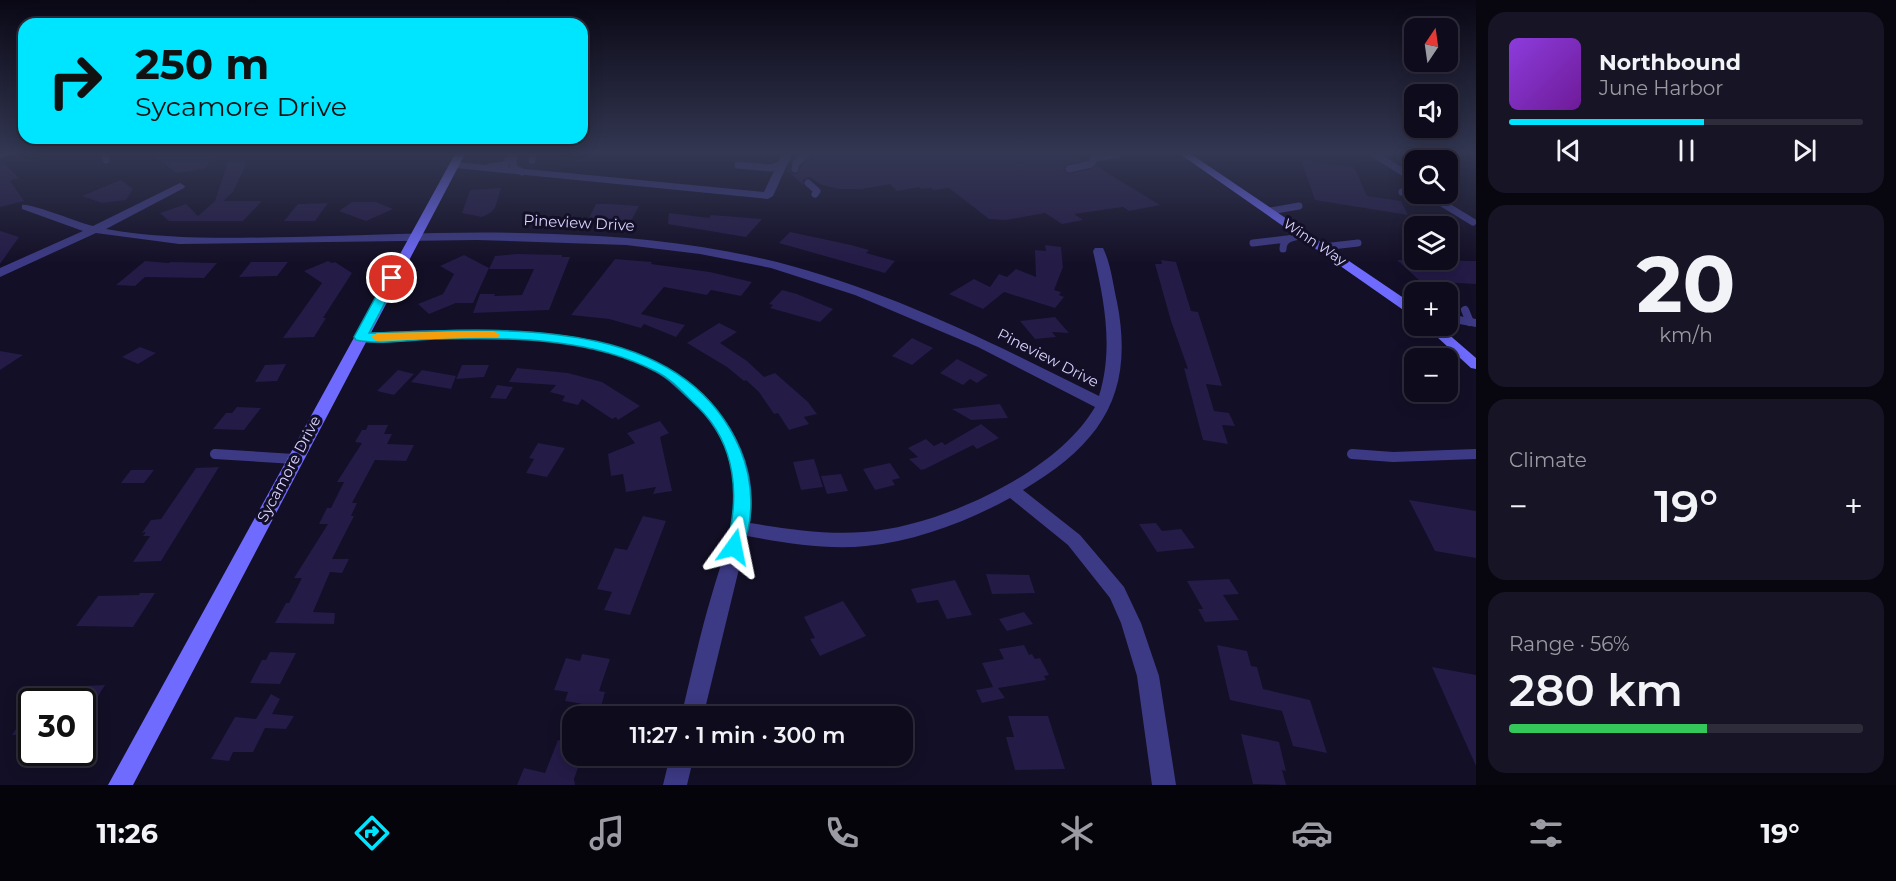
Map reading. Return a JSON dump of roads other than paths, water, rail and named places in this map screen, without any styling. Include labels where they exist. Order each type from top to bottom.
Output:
[{"type":"street","points":[[0,273],[94,231],[171,191]]},
{"type":"street","name":"Sycamore Drive","points":[[120,785],[439,191]]},
{"type":"street","points":[[713,191],[768,196],[770,191]]},
{"type":"street","name":"Winn Way","points":[[1240,191],[1404,304]]},
{"type":"street","name":"Pineview Drive","points":[[26,207],[94,231],[179,242],[547,237],[628,241],[724,255],[772,265],[840,284],[937,321],[1104,405]]},
{"type":"street","points":[[740,528],[793,537],[832,540],[901,535],[937,524],[983,504],[1057,461],[1086,431],[1104,405],[1112,376],[1116,338],[1099,250]]},
{"type":"street","points":[[361,337],[486,334],[548,337],[608,348],[661,369],[696,396],[714,414],[737,460],[743,492],[740,528],[695,706]]},
{"type":"street","points":[[1444,336],[1470,355],[1476,365]]},
{"type":"street","points":[[1010,489],[1074,540],[1117,593],[1131,623],[1148,676],[1164,785]]},
{"type":"street","points":[[675,785],[680,766]]},
{"type":"lane","points":[[815,194],[817,191]]},
{"type":"lane","points":[[1443,204],[1473,222]]},
{"type":"lane","points":[[1270,211],[1299,206]]},
{"type":"lane","points":[[1253,243],[1305,235]]},
{"type":"lane","points":[[1283,249],[1283,244],[1287,239]]},
{"type":"lane","points":[[1323,247],[1358,243]]},
{"type":"lane","points":[[215,454],[294,459]]},
{"type":"lane","points":[[1352,454],[1393,457],[1476,454]]}]
